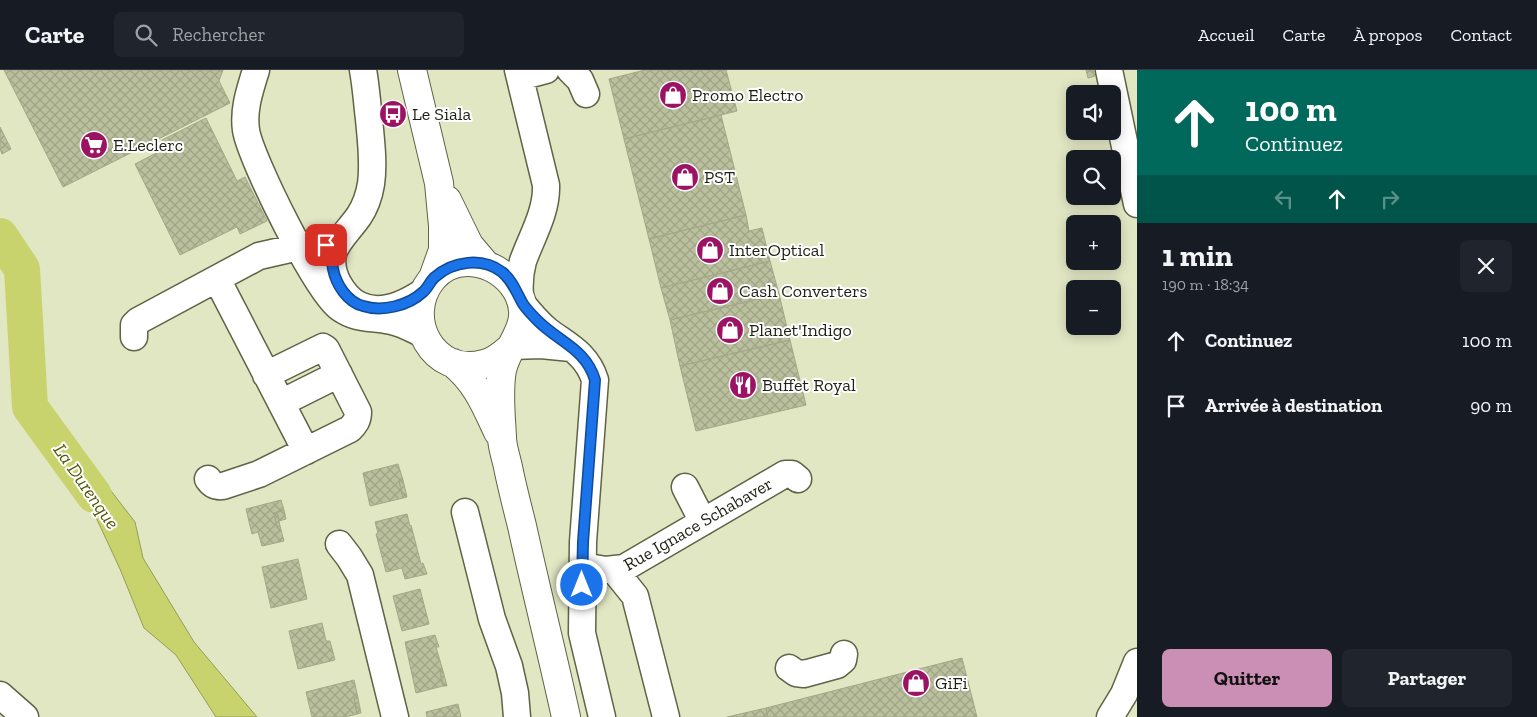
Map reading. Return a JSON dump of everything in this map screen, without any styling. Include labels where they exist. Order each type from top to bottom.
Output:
[{"type":"main road","points":[[412,70],[439,183],[443,226],[443,250],[419,306],[419,320],[423,334],[431,347],[470,379],[502,440]]},
{"type":"main road","points":[[439,183],[465,239],[479,258],[489,266]]},
{"type":"main road","points":[[428,285],[445,269],[458,264],[472,262],[500,271],[512,282],[520,299],[523,314],[521,327],[502,370],[502,440],[566,717]]},
{"type":"main road","points":[[452,363],[468,366],[483,365],[497,359],[511,347]]},
{"type":"street","points":[[256,70],[246,110],[246,130],[249,142],[262,173],[318,254],[333,269],[345,294],[361,306],[376,308],[398,306],[428,285]]},
{"type":"street","points":[[134,337],[134,325],[138,321],[176,308],[216,279],[264,265],[318,254],[338,241],[359,215],[370,192],[372,164],[363,70]]},
{"type":"street","points":[[546,70],[519,74],[546,185],[544,207],[523,262],[519,284],[520,299],[546,329],[583,356],[591,367],[595,380],[582,566],[582,633],[602,717]]},
{"type":"street","points":[[570,70],[580,80],[586,94]]},
{"type":"street","points":[[1109,70],[1137,204]]},
{"type":"street","points":[[489,266],[510,255],[540,218]]},
{"type":"street","points":[[318,254],[324,291],[338,307],[360,318],[392,321],[423,334]]},
{"type":"street","points":[[216,279],[302,444]]},
{"type":"street","points":[[511,347],[542,344],[572,348]]},
{"type":"street","points":[[208,479],[211,484],[223,486],[302,444],[341,416],[347,408],[341,380],[323,347],[319,348],[277,396]]},
{"type":"street","points":[[277,396],[341,380]]},
{"type":"street","name":"Rue Ignace Schabaver","points":[[582,566],[614,570],[642,565],[694,532],[746,504],[785,474],[792,474],[798,478]]},
{"type":"street","points":[[685,487],[694,532]]},
{"type":"street","points":[[465,512],[492,619],[509,666],[515,693],[516,717]]},
{"type":"street","points":[[338,544],[360,575],[395,717]]},
{"type":"street","points":[[614,570],[635,596],[666,717]]},
{"type":"street","points":[[789,668],[796,673],[804,674],[837,665],[842,660],[844,654]]},
{"type":"street","points":[[1110,717],[1124,694],[1137,662]]},
{"type":"street","points":[[0,695],[25,717]]},
{"type":"water","points":[[55,447],[108,487],[135,522],[143,558],[194,642],[257,717],[216,717],[176,655],[144,628],[120,569],[87,498]]},
{"type":"building","name":"E.Leclerc","points":[[4,70],[223,70],[219,81],[230,103],[63,187]]},
{"type":"building","name":"Promo Electro","points":[[645,70],[726,70],[737,111],[624,139],[609,79]]},
{"type":"building","points":[[1086,70],[1093,70],[1095,76],[1088,78]]},
{"type":"building","name":"PST","points":[[721,115],[746,215],[649,239],[624,139]]},
{"type":"building","points":[[206,118],[237,181],[245,177],[267,221],[240,234],[237,227],[180,255],[135,164],[166,148],[162,140]]},
{"type":"building","points":[[0,127],[11,149],[2,154],[0,149]]},
{"type":"building","name":"InterOptical","points":[[746,215],[749,231],[762,228],[770,261],[661,288],[649,239]]},
{"type":"building","name":"Cash Converters","points":[[770,261],[779,294],[670,320],[661,288]]},
{"type":"building","name":"Planet'Indigo","points":[[779,294],[790,340],[680,366],[670,320]]},
{"type":"building","name":"Buffet Royal","points":[[790,340],[806,405],[696,431],[680,366]]},
{"type":"building","points":[[398,464],[403,480],[399,481],[403,498],[370,506],[363,473]]},
{"type":"building","points":[[403,480],[407,497],[403,498],[399,481]]},
{"type":"building","points":[[281,500],[284,510],[274,513],[277,527],[280,526],[284,541],[262,546],[258,532],[252,534],[246,509]]},
{"type":"building","points":[[284,510],[286,519],[279,521],[277,512]]},
{"type":"building","points":[[277,512],[280,526],[277,527],[274,513]]},
{"type":"building","points":[[407,514],[421,564],[423,563],[427,574],[405,579],[402,568],[386,572],[376,534],[378,533],[375,522]]},
{"type":"building","points":[[298,559],[307,599],[271,608],[262,567]]},
{"type":"building","points":[[420,589],[429,624],[402,631],[393,596]]},
{"type":"building","points":[[322,623],[326,641],[330,641],[335,660],[298,669],[289,631]]},
{"type":"building","points":[[435,635],[439,647],[436,647],[443,671],[440,671],[443,686],[416,693],[405,642]]},
{"type":"building","name":"GiFi","points":[[962,658],[977,717],[768,717],[766,708]]},
{"type":"building","points":[[440,671],[443,671],[447,686],[443,686]]},
{"type":"building","points":[[354,680],[358,698],[354,698],[357,714],[346,717],[312,717],[306,692]]},
{"type":"building","points":[[354,698],[358,698],[361,713],[357,714]]},
{"type":"building","points":[[458,704],[461,717],[427,717],[426,712]]},
{"type":"building","points":[[766,708],[768,717],[727,717]]},
{"type":"waterway","name":"La Durenque","points":[[0,236],[22,269],[30,407],[94,495]]},
{"type":"place","name":"Promo Electro","points":[[673,95]]},
{"type":"place","name":"Le Siala","points":[[393,114]]},
{"type":"place","name":"E.Leclerc","points":[[94,145]]},
{"type":"place","name":"PST","points":[[685,177]]},
{"type":"place","name":"InterOptical","points":[[710,250]]},
{"type":"place","name":"Cash Converters","points":[[720,291]]},
{"type":"place","name":"Planet'Indigo","points":[[730,330]]},
{"type":"place","name":"Buffet Royal","points":[[743,385]]},
{"type":"place","name":"GiFi","points":[[916,683]]},
{"type":"route","points":[[326,245],[332,252],[333,269],[345,294],[352,301],[370,308],[386,308],[408,302],[423,292],[433,278],[445,269],[458,264],[472,262],[500,271],[512,282],[520,296],[521,302],[528,311],[546,329],[583,356],[591,367],[595,380],[583,542],[582,585]]}]
